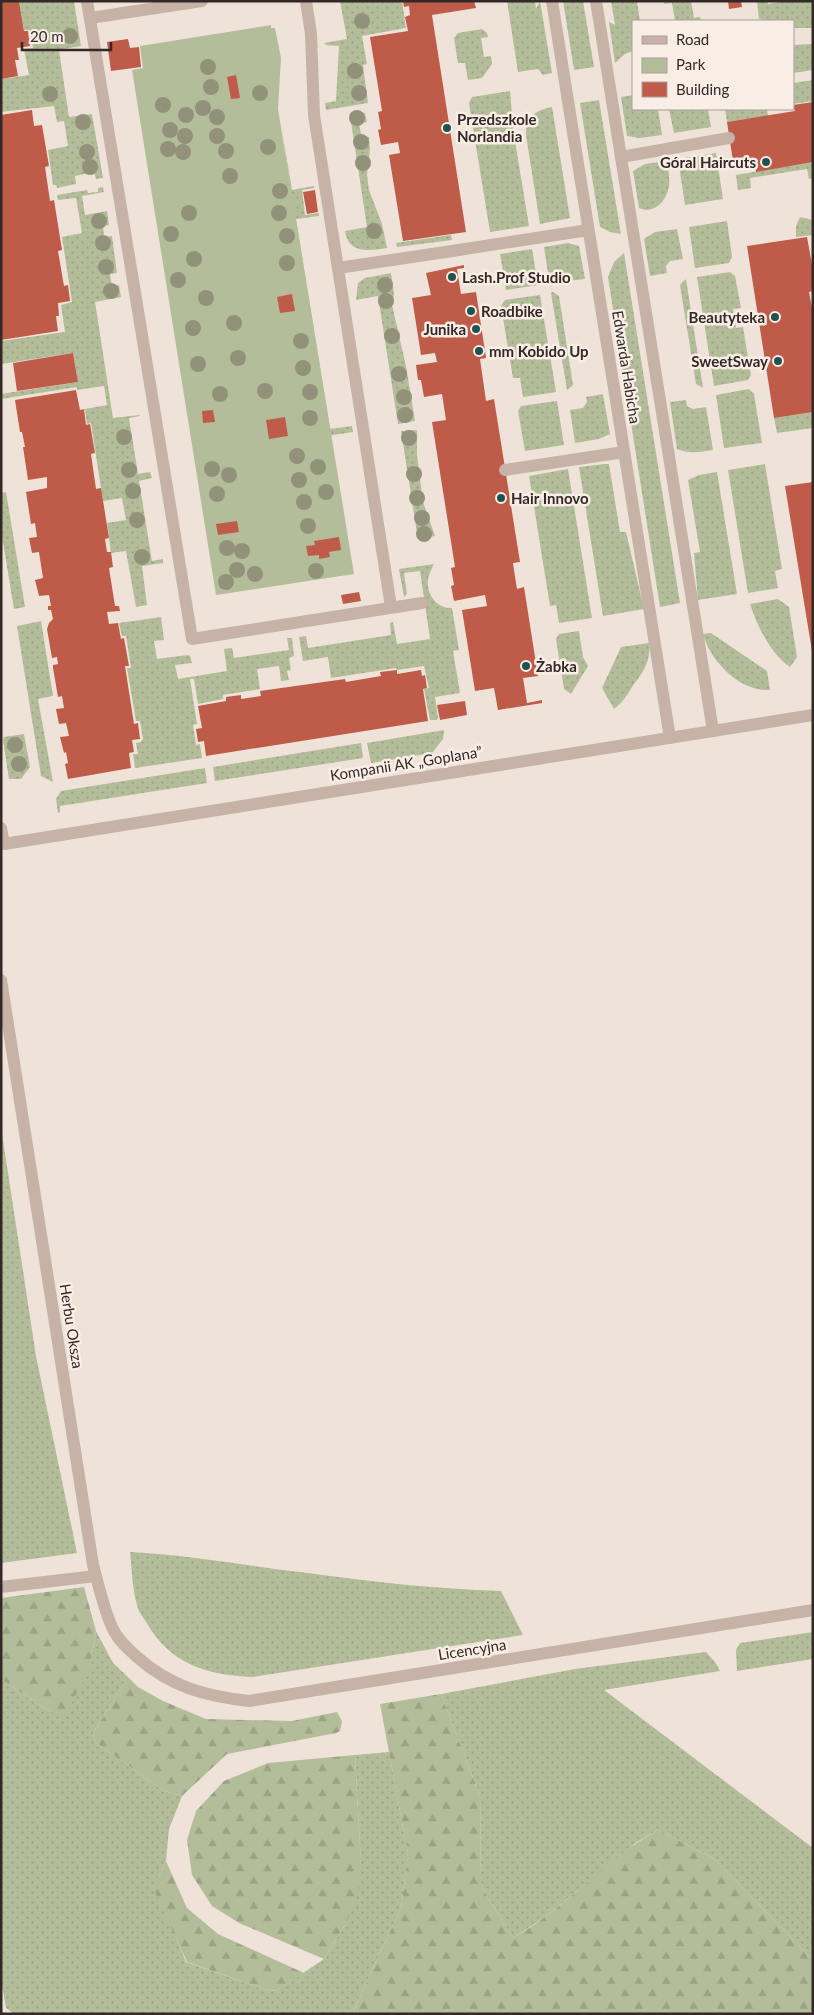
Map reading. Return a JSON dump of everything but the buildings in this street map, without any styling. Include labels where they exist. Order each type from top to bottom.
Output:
[{"type":"street","points":[[87,1],[192,639],[422,603]]},
{"type":"street","points":[[90,18],[202,1]]},
{"type":"street","points":[[306,1],[311,34],[314,114],[391,607]]},
{"type":"street","name":"Edwarda Habicha","points":[[552,1],[670,738]]},
{"type":"street","name":"Edwarda Habicha","points":[[596,1],[713,731]]},
{"type":"street","points":[[621,157],[729,138]]},
{"type":"street","points":[[338,268],[588,230]]},
{"type":"street","points":[[505,470],[624,452]]},
{"type":"street","name":"Kompanii AK „Goplana”","points":[[2,844],[813,715]]},
{"type":"street","points":[[1,828],[2,844]]},
{"type":"street","name":"Herbu Oksza","points":[[1,980],[93,1565],[113,1630],[124,1646],[144,1663]]},
{"type":"street","points":[[1,1587],[96,1576]]},
{"type":"street","name":"Licencyjna","points":[[144,1663],[166,1678],[188,1689],[220,1698],[249,1701],[813,1610]]},
{"type":"green space","points":[[19,1],[74,1],[81,46],[59,50],[69,117],[92,114],[103,178],[96,179],[94,172],[75,176],[76,184],[57,188],[56,185],[53,185],[48,150],[68,146],[64,121],[57,122],[54,106],[1,112],[1,79],[29,75],[24,49],[33,48],[30,30],[24,30]]},
{"type":"green space","points":[[340,1],[402,1],[406,28],[362,36],[367,64],[363,65],[368,103],[326,110],[325,103],[336,101],[339,46],[326,45],[324,43],[347,39]]},
{"type":"green space","points":[[507,1],[535,1],[536,9],[540,1],[552,73],[543,75],[538,69],[518,72]]},
{"type":"green space","points":[[563,1],[583,1],[594,67],[574,70]]},
{"type":"green space","points":[[611,1],[637,1],[640,20],[632,20],[632,51],[625,54],[615,63],[609,22],[615,25]]},
{"type":"green space","points":[[664,1],[691,1],[694,18],[700,17],[701,20],[675,20],[672,3],[664,4]]},
{"type":"green space","points":[[757,1],[767,1],[768,4],[784,1],[813,1],[813,28],[794,28],[794,20],[759,19]]},
{"type":"green space","points":[[271,25],[271,28],[275,28],[281,58],[278,109],[354,574],[216,595],[132,70],[143,68],[140,46]]},
{"type":"green space","points":[[482,29],[487,33],[488,37],[481,38],[484,57],[491,56],[492,64],[482,78],[468,80],[465,63],[458,63],[454,38],[458,33]]},
{"type":"green space","points":[[813,44],[813,70],[794,73],[794,45]]},
{"type":"green space","points":[[813,80],[813,101],[794,104],[794,83]]},
{"type":"green space","points":[[510,91],[514,135],[529,226],[490,232],[469,103],[472,97]]},
{"type":"green space","points":[[632,95],[632,110],[658,110],[662,135],[640,138],[627,136],[621,97]]},
{"type":"green space","points":[[599,100],[621,234],[610,232],[600,227],[580,103]]},
{"type":"green space","points":[[552,107],[570,218],[540,224],[526,129],[527,123],[536,112]]},
{"type":"green space","points":[[669,110],[708,110],[711,127],[674,133]]},
{"type":"green space","points":[[725,110],[767,110],[768,116],[727,122]]},
{"type":"green space","points":[[365,113],[367,122],[359,124],[362,138],[369,137],[370,149],[367,175],[369,190],[382,224],[387,248],[373,250],[355,247],[347,238],[345,231],[367,227],[350,115]]},
{"type":"green space","points":[[282,130],[292,190],[314,186],[314,188],[302,190],[305,215],[319,213],[319,216],[296,219],[330,429],[352,426],[353,432],[327,436]]},
{"type":"green space","points":[[716,153],[723,199],[685,205],[678,159]]},
{"type":"green space","points":[[667,161],[669,182],[666,196],[655,208],[645,210],[639,208],[633,171],[645,164]]},
{"type":"green space","points":[[813,162],[813,178],[809,179],[807,169],[750,178],[751,188],[738,190],[736,175]]},
{"type":"green space","points":[[103,187],[104,192],[82,196],[85,215],[107,211],[109,225],[103,226],[104,237],[112,236],[117,273],[110,274],[112,286],[119,285],[121,297],[95,302],[113,418],[140,416],[129,418],[138,474],[150,472],[152,478],[139,481],[152,561],[163,559],[163,563],[142,566],[147,605],[136,607],[126,551],[111,553],[107,523],[126,520],[122,498],[103,501],[91,423],[87,424],[85,409],[107,405],[104,386],[77,390],[77,387],[1,399],[1,394],[78,382],[73,353],[1,364],[1,341],[65,332],[61,305],[72,302],[62,237],[82,233],[76,198],[58,200],[57,195],[87,190],[88,193],[98,192],[98,188]]},
{"type":"green space","points":[[800,217],[813,220],[813,235],[796,237],[796,226]]},
{"type":"green space","points":[[727,221],[732,257],[729,263],[695,268],[689,227]]},
{"type":"green space","points":[[677,229],[683,259],[670,261],[666,266],[667,273],[650,276],[644,239],[655,232]]},
{"type":"green space","points":[[451,235],[452,240],[397,247],[396,243]]},
{"type":"green space","points":[[568,243],[579,246],[585,279],[567,281],[566,275],[561,271],[548,273],[544,247]]},
{"type":"green space","points":[[532,249],[538,285],[506,290],[500,254]]},
{"type":"green space","points":[[624,253],[680,603],[660,607],[608,277],[614,262]]},
{"type":"green space","points":[[730,272],[735,276],[741,308],[733,309],[736,328],[743,327],[751,375],[748,380],[714,386],[697,277]]},
{"type":"green space","points":[[391,273],[394,294],[392,305],[406,366],[415,421],[398,424],[378,296],[356,300],[358,283],[365,278]]},
{"type":"green space","points":[[686,279],[703,388],[696,384],[680,285]]},
{"type":"green space","points":[[553,292],[559,296],[573,385],[567,390],[551,293]]},
{"type":"green space","points":[[540,295],[556,392],[523,397],[520,378],[513,378],[501,306],[505,300]]},
{"type":"green space","points":[[749,389],[754,394],[762,443],[724,448],[716,395]]},
{"type":"green space","points":[[603,394],[610,434],[599,439],[575,443],[570,410],[583,408],[587,402],[586,397]]},
{"type":"green space","points":[[686,400],[687,406],[693,409],[706,407],[713,450],[691,452],[677,449],[670,402]]},
{"type":"green space","points":[[557,401],[564,445],[525,451],[518,411],[521,406]]},
{"type":"green space","points":[[813,412],[813,428],[777,433],[774,418]]},
{"type":"green space","points":[[417,430],[417,455],[423,502],[435,536],[418,539],[401,431]]},
{"type":"green space","points":[[609,464],[620,532],[626,532],[644,609],[603,616],[579,467]]},
{"type":"green space","points":[[765,464],[782,569],[775,571],[778,588],[748,593],[728,470]]},
{"type":"green space","points":[[568,469],[592,618],[559,623],[556,605],[550,606],[529,476]]},
{"type":"green space","points":[[717,472],[737,594],[698,600],[694,553],[700,552],[688,480],[699,475]]},
{"type":"green space","points":[[6,492],[25,607],[14,609],[1,530],[1,493]]},
{"type":"green space","points":[[434,564],[428,579],[429,590],[437,603],[447,608],[452,608],[459,650],[453,651],[460,693],[435,697],[437,720],[430,720],[424,689],[429,688],[424,666],[397,670],[396,668],[331,678],[328,657],[303,661],[299,637],[306,636],[308,648],[391,635],[390,623],[393,622],[397,644],[430,639],[420,571],[404,573],[407,594],[404,597],[399,569]]},
{"type":"green space","points":[[778,599],[789,607],[797,657],[790,667],[771,647],[750,604]]},
{"type":"green space","points":[[161,617],[164,640],[154,641],[157,659],[188,655],[192,663],[175,665],[178,679],[227,671],[224,649],[232,648],[234,658],[289,650],[287,638],[292,638],[294,656],[289,658],[291,670],[287,671],[289,680],[281,681],[279,666],[257,669],[260,689],[223,695],[223,699],[198,704],[194,679],[190,679],[197,724],[193,725],[196,745],[200,744],[202,758],[135,768],[133,754],[138,754],[136,743],[141,742],[143,739],[140,721],[136,721],[127,668],[131,668],[126,636],[122,636],[119,623]]},
{"type":"green space","points":[[41,621],[53,696],[38,699],[53,782],[41,776],[17,626]]},
{"type":"green space","points":[[579,631],[583,657],[588,666],[571,694],[564,689],[556,639],[559,634]]},
{"type":"green space","points":[[711,633],[767,671],[770,690],[748,686],[728,673],[712,654],[703,634]]},
{"type":"green space","points":[[649,643],[649,656],[643,671],[624,699],[614,709],[602,688],[621,647]]},
{"type":"green space","points":[[444,730],[443,739],[432,753],[371,763],[367,743]]},
{"type":"green space","points":[[24,734],[30,767],[21,779],[9,779],[4,737]]},
{"type":"green space","points":[[361,743],[363,758],[215,781],[213,767]]},
{"type":"green space","points":[[205,768],[207,783],[60,806],[60,812],[58,813],[56,799],[61,791]]},
{"type":"green space","points":[[1,1127],[36,1356],[77,1553],[1,1563]]},
{"type":"green space","points":[[130,1552],[197,1558],[380,1582],[453,1589],[501,1591],[523,1635],[252,1677],[219,1673],[191,1665],[166,1648],[156,1636],[141,1614],[135,1599]]},
{"type":"green space","points":[[84,1587],[96,1631],[87,1675],[64,1716],[50,1712],[1,1679],[1,1598]]},
{"type":"green space","points":[[96,1631],[113,1663],[128,1677],[93,1733],[95,1742],[164,1791],[182,1796],[169,1829],[166,1861],[157,1880],[173,1930],[186,1962],[264,1989],[276,1991],[324,1959],[346,1923],[361,1866],[355,1755],[389,1752],[408,1854],[401,1908],[352,2014],[14,2014],[6,2008],[1,1979],[1,1679],[50,1712],[91,1661]]},
{"type":"green space","points":[[813,1632],[813,1659],[737,1671],[736,1650],[740,1643]]},
{"type":"green space","points":[[706,1652],[720,1671],[604,1690],[813,1848],[813,1960],[713,1858],[658,1830],[637,1842],[545,1917],[513,1938],[481,1886],[480,1796],[441,1694],[575,1669]]},
{"type":"green space","points":[[128,1677],[138,1687],[163,1701],[206,1719],[292,1721],[337,1712],[342,1721],[340,1731],[227,1754],[182,1796],[164,1791],[95,1742],[93,1733]]},
{"type":"green space","points":[[441,1694],[480,1796],[481,1886],[513,1938],[550,1913],[620,1855],[658,1830],[713,1858],[813,1960],[813,2014],[352,2014],[401,1908],[408,1854],[380,1704]]},
{"type":"green space","points":[[355,1755],[361,1866],[356,1900],[346,1923],[324,1959],[239,1923],[212,1906],[192,1875],[187,1840],[196,1811],[224,1781],[268,1763]]},
{"type":"green space","points":[[166,1861],[187,1908],[218,1934],[304,1973],[276,1991],[264,1989],[187,1962],[155,1892],[157,1880]]},
{"type":"place","name":"Przedszkole Norlandia","points":[[447,128]]},
{"type":"place","name":"Góral Haircuts","points":[[766,162]]},
{"type":"place","name":"Lash.Prof Studio","points":[[452,277]]},
{"type":"place","name":"Roadbike","points":[[471,311]]},
{"type":"place","name":"Beautyteka","points":[[775,317]]},
{"type":"place","name":"Junika","points":[[476,329]]},
{"type":"place","name":"mm Kobido Up","points":[[479,351]]},
{"type":"place","name":"SweetSway","points":[[778,361]]},
{"type":"place","name":"Hair Innovo","points":[[501,498]]},
{"type":"place","name":"Żabka","points":[[526,666]]}]
